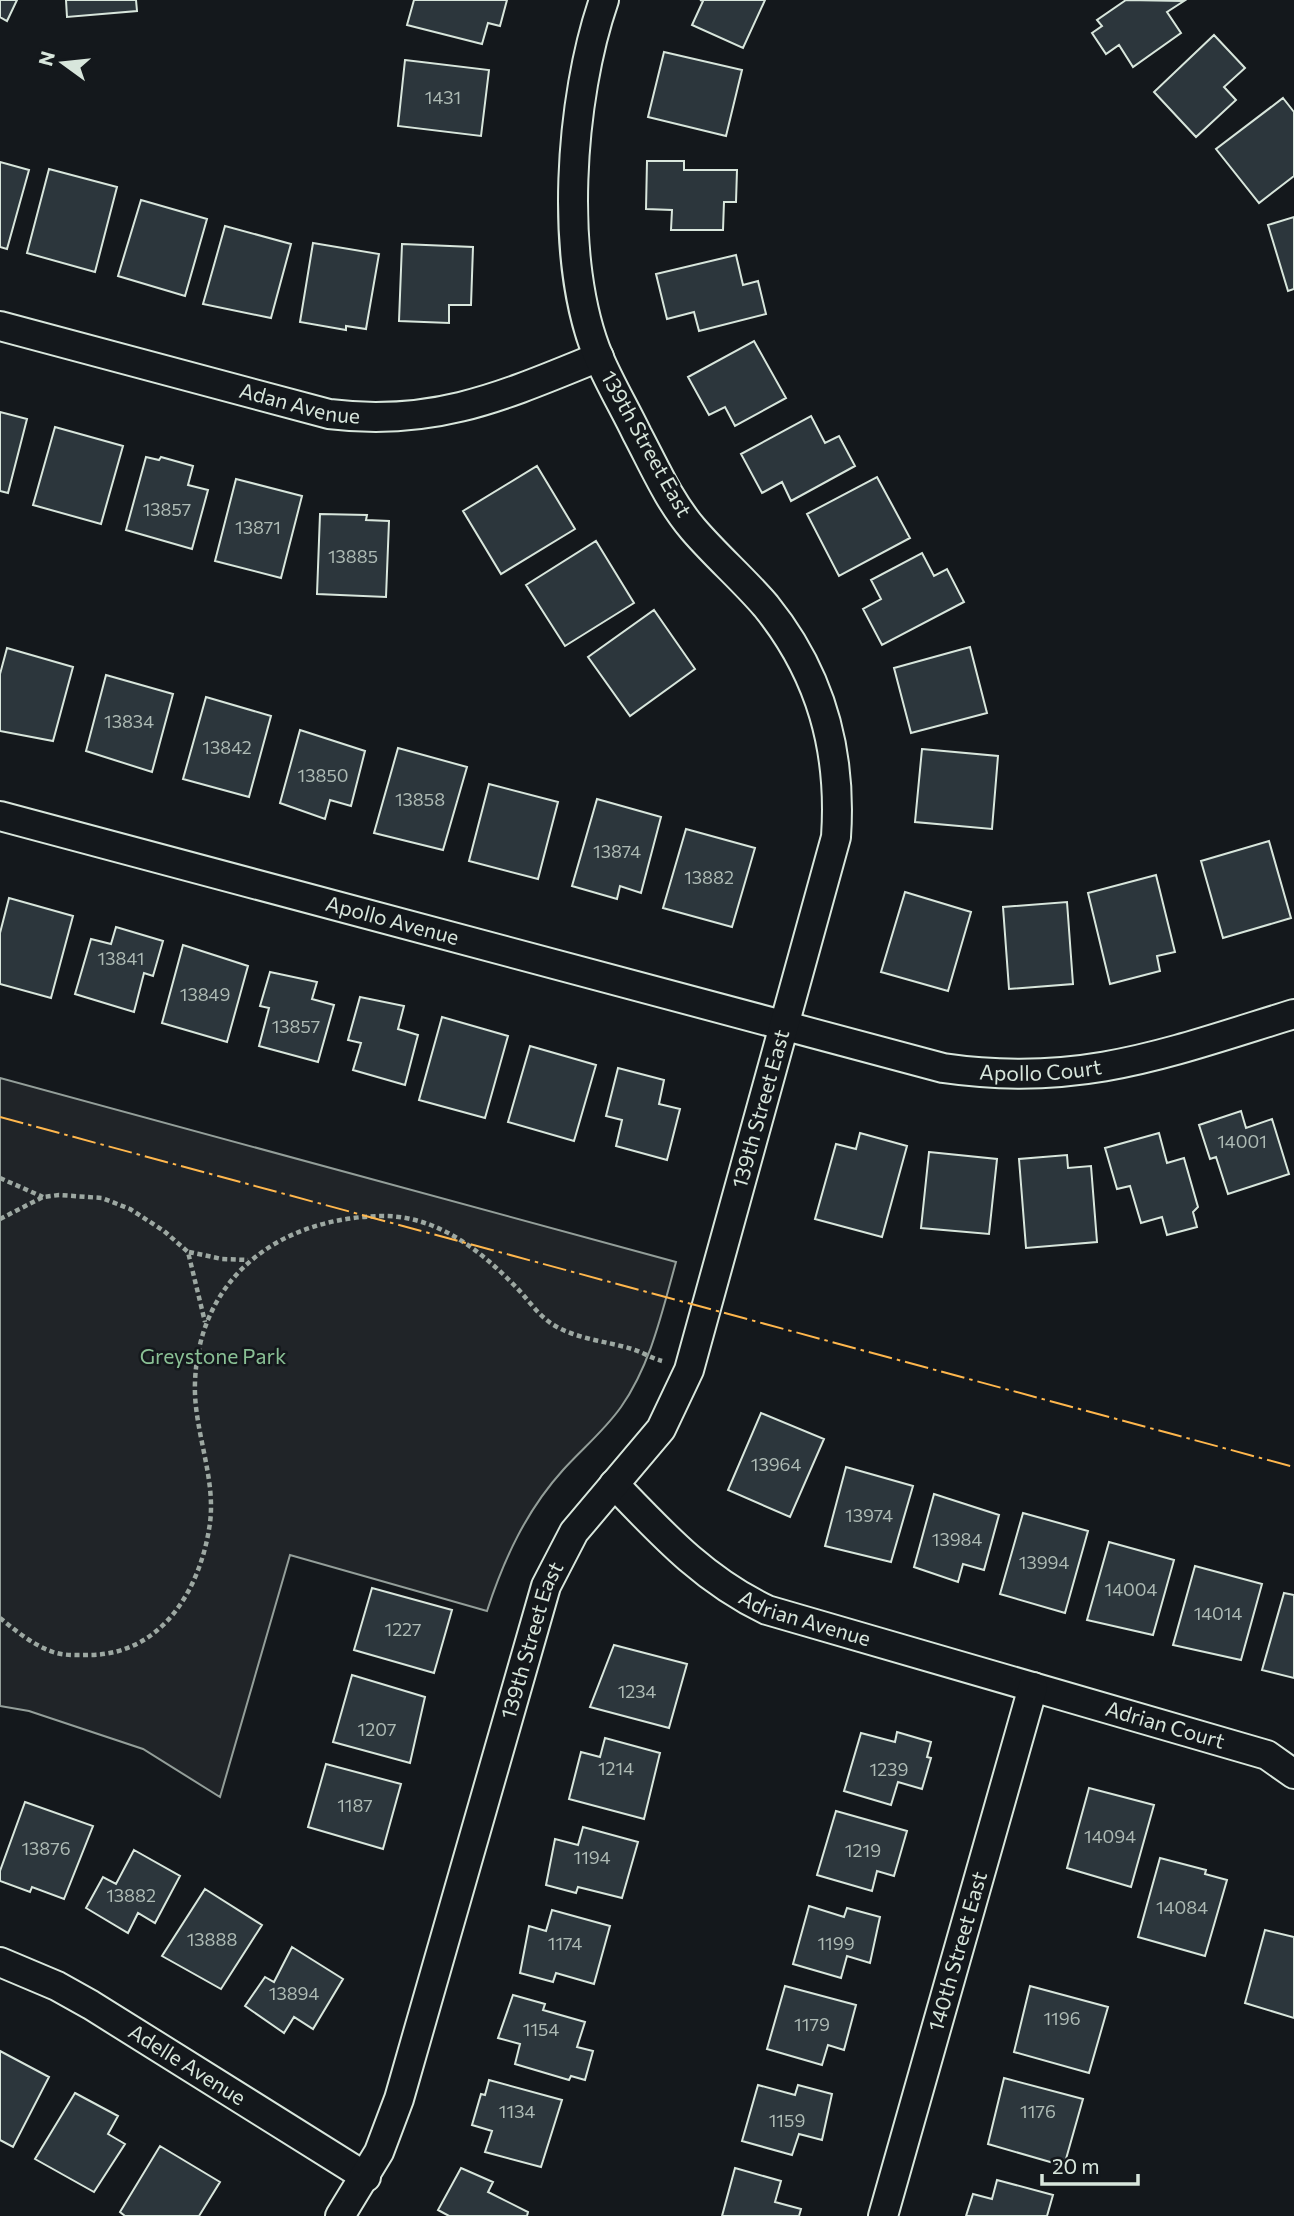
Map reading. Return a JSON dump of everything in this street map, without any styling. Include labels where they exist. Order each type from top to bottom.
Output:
[{"type":"street","name":"139th Street East","points":[[340,2216],[366,2177],[398,2099],[546,1586],[574,1532],[661,1429],[689,1370],[836,837],[839,795],[835,754],[821,705],[799,652],[765,606],[692,528],[664,486],[598,357],[582,300],[574,236],[577,133],[589,50],[604,0]]},
{"type":"street","name":"Adan Avenue","points":[[0,326],[329,414],[371,419],[415,417],[469,406],[598,357]]},
{"type":"street","name":"Apollo Avenue","points":[[0,816],[785,1027]]},
{"type":"street","name":"Apollo Court","points":[[785,1027],[943,1068],[1026,1076],[1120,1066],[1294,1014]]},
{"type":"street","name":"Adrian Avenue","points":[[614,1484],[696,1567],[742,1598],[794,1619],[1033,1687]]},
{"type":"street","name":"Adrian Court","points":[[1033,1687],[1267,1755],[1294,1774]]},
{"type":"street","name":"140th Street East","points":[[883,2216],[1033,1687]]},
{"type":"street","name":"Adelle Avenue","points":[[0,1962],[57,1986],[91,2005],[366,2177]]},
{"type":"path","points":[[0,1178],[43,1196],[92,1197],[118,1203],[149,1220],[188,1252],[210,1258],[248,1260]]},
{"type":"path","points":[[0,1219],[43,1196]]},
{"type":"path","points":[[0,1618],[51,1651],[101,1655],[140,1642],[163,1626],[178,1610],[197,1574],[210,1520],[211,1494],[195,1382],[199,1346],[205,1325],[218,1300],[248,1260],[274,1243],[322,1225],[379,1216],[406,1220],[444,1231],[477,1249],[537,1312],[557,1327],[689,1370]]},
{"type":"path","points":[[188,1252],[205,1325]]},
{"type":"green space","name":"Greystone Park","points":[[0,1078],[676,1262],[648,1355],[631,1390],[614,1416],[563,1470],[538,1502],[509,1554],[487,1611],[290,1555],[220,1797],[143,1749],[29,1711],[0,1706]]},
{"type":"building","points":[[0,0],[17,0],[7,21],[0,17]]},
{"type":"building","points":[[66,0],[136,0],[137,11],[67,17]]},
{"type":"building","points":[[414,0],[507,0],[500,26],[488,23],[482,44],[407,25]]},
{"type":"building","points":[[700,0],[765,0],[743,48],[692,25],[703,1]]},
{"type":"building","points":[[1126,0],[1184,1],[1167,12],[1181,33],[1133,67],[1119,45],[1106,54],[1092,33],[1102,26],[1097,20]]},
{"type":"building","points":[[1214,35],[1245,68],[1224,87],[1236,100],[1196,137],[1154,92]]},
{"type":"building","points":[[664,52],[742,70],[726,136],[648,117]]},
{"type":"building","points":[[405,60],[489,70],[481,136],[398,126]]},
{"type":"building","points":[[1283,98],[1294,112],[1294,176],[1259,203],[1216,149]]},
{"type":"building","points":[[647,161],[684,161],[684,170],[737,170],[736,202],[724,202],[723,230],[671,230],[672,210],[646,209]]},
{"type":"building","points":[[0,162],[29,170],[7,249],[0,247]]},
{"type":"building","points":[[49,169],[117,187],[95,272],[27,253]]},
{"type":"building","points":[[141,200],[207,219],[185,296],[118,276]]},
{"type":"building","points":[[1294,217],[1294,289],[1288,291],[1268,225]]},
{"type":"building","points":[[225,226],[291,244],[271,318],[203,304]]},
{"type":"building","points":[[313,243],[379,254],[366,329],[346,326],[346,330],[300,322]]},
{"type":"building","points":[[402,244],[473,247],[471,305],[449,305],[449,323],[399,321]]},
{"type":"building","points":[[736,255],[743,285],[758,281],[766,314],[699,331],[694,312],[667,319],[656,274]]},
{"type":"building","points":[[754,341],[786,398],[735,426],[725,407],[709,415],[688,377]]},
{"type":"building","points":[[0,412],[27,419],[8,493],[0,491]]},
{"type":"building","points":[[811,416],[825,443],[839,436],[855,466],[791,501],[782,482],[762,493],[741,454]]},
{"type":"building","points":[[55,427],[123,446],[101,524],[33,505]]},
{"type":"building","points":[[146,457],[159,460],[161,457],[193,466],[188,485],[208,490],[192,549],[126,530]]},
{"type":"building","points":[[537,466],[575,529],[501,574],[463,511]]},
{"type":"building","points":[[877,477],[910,538],[839,576],[807,514]]},
{"type":"building","points":[[236,479],[302,496],[281,578],[215,561]]},
{"type":"building","points":[[320,514],[367,515],[366,520],[389,521],[386,597],[317,594]]},
{"type":"building","points":[[596,541],[634,603],[565,646],[526,585]]},
{"type":"building","points":[[922,553],[934,576],[947,569],[964,602],[882,645],[863,609],[881,599],[871,580]]},
{"type":"building","points":[[654,610],[695,669],[630,716],[588,657]]},
{"type":"building","points":[[970,647],[987,713],[911,733],[894,668]]},
{"type":"building","points":[[7,648],[73,667],[53,741],[0,731],[0,674]]},
{"type":"building","points":[[106,675],[173,694],[152,772],[86,751]]},
{"type":"building","points":[[206,697],[271,716],[249,797],[183,779]]},
{"type":"building","points":[[300,730],[365,751],[351,806],[330,800],[325,819],[280,803]]},
{"type":"building","points":[[398,748],[467,767],[443,850],[374,833]]},
{"type":"building","points":[[922,749],[998,756],[992,829],[915,822]]},
{"type":"building","points":[[489,784],[558,802],[538,879],[469,861]]},
{"type":"building","points":[[597,799],[661,817],[641,893],[620,886],[617,899],[572,886]]},
{"type":"building","points":[[686,829],[755,848],[732,927],[663,908]]},
{"type":"building","points":[[1269,841],[1291,918],[1223,938],[1201,861]]},
{"type":"building","points":[[1156,875],[1175,952],[1157,956],[1160,971],[1110,984],[1088,893]]},
{"type":"building","points":[[905,892],[971,912],[948,991],[881,972]]},
{"type":"building","points":[[9,898],[73,916],[51,998],[0,984],[0,933]]},
{"type":"building","points":[[1067,902],[1073,984],[1009,989],[1003,907]]},
{"type":"building","points":[[116,927],[163,941],[153,976],[144,973],[134,1012],[75,994],[91,939],[111,944]]},
{"type":"building","points":[[183,945],[248,966],[227,1042],[162,1023]]},
{"type":"building","points":[[270,972],[317,982],[312,999],[334,1005],[318,1062],[259,1046],[269,1008],[260,1006]]},
{"type":"building","points":[[360,997],[404,1006],[398,1029],[418,1035],[405,1085],[353,1070],[361,1043],[348,1040]]},
{"type":"building","points":[[442,1017],[508,1036],[485,1118],[419,1100]]},
{"type":"building","points":[[530,1046],[596,1065],[574,1141],[508,1122]]},
{"type":"building","points":[[618,1068],[664,1080],[659,1104],[680,1109],[667,1160],[616,1146],[622,1120],[606,1116]]},
{"type":"building","points":[[1241,1111],[1246,1128],[1272,1119],[1289,1174],[1228,1194],[1216,1157],[1210,1159],[1199,1125]]},
{"type":"building","points":[[860,1133],[907,1146],[882,1237],[815,1219],[836,1144],[856,1149]]},
{"type":"building","points":[[1159,1133],[1167,1163],[1184,1158],[1198,1207],[1193,1212],[1197,1227],[1167,1235],[1162,1217],[1141,1223],[1130,1186],[1117,1189],[1105,1148]]},
{"type":"building","points":[[929,1152],[997,1159],[989,1234],[921,1228]]},
{"type":"building","points":[[1067,1155],[1068,1168],[1091,1166],[1097,1242],[1026,1248],[1019,1159]]},
{"type":"building","points":[[761,1413],[824,1439],[790,1517],[728,1490]]},
{"type":"building","points":[[846,1467],[913,1486],[891,1562],[825,1546]]},
{"type":"building","points":[[934,1494],[999,1515],[984,1570],[963,1564],[958,1582],[914,1567]]},
{"type":"building","points":[[1023,1513],[1088,1531],[1065,1613],[1000,1594]]},
{"type":"building","points":[[1109,1542],[1174,1560],[1153,1635],[1087,1620]]},
{"type":"building","points":[[1195,1566],[1262,1584],[1241,1660],[1173,1645]]},
{"type":"building","points":[[372,1588],[452,1610],[434,1673],[354,1650]]},
{"type":"building","points":[[1284,1593],[1294,1595],[1294,1678],[1262,1670]]},
{"type":"building","points":[[614,1645],[687,1664],[669,1728],[590,1707]]},
{"type":"building","points":[[352,1675],[425,1697],[410,1763],[333,1742]]},
{"type":"building","points":[[897,1732],[931,1742],[927,1757],[931,1758],[922,1789],[898,1782],[891,1805],[844,1791],[861,1733],[895,1742]]},
{"type":"building","points":[[605,1738],[660,1753],[644,1819],[569,1799],[581,1752],[600,1757]]},
{"type":"building","points":[[326,1764],[401,1784],[383,1849],[308,1827]]},
{"type":"building","points":[[1089,1788],[1154,1805],[1131,1887],[1067,1868]]},
{"type":"building","points":[[25,1802],[93,1826],[64,1899],[32,1887],[30,1892],[0,1881],[0,1871]]},
{"type":"building","points":[[836,1811],[907,1831],[894,1876],[877,1871],[872,1891],[817,1875]]},
{"type":"building","points":[[583,1827],[638,1842],[622,1898],[578,1887],[576,1893],[546,1885],[555,1839],[578,1845]]},
{"type":"building","points":[[134,1850],[180,1876],[155,1923],[138,1913],[128,1933],[86,1908],[103,1877],[116,1884]]},
{"type":"building","points":[[1160,1858],[1206,1870],[1205,1874],[1227,1880],[1205,1956],[1138,1937]]},
{"type":"building","points":[[205,1889],[262,1925],[221,1989],[162,1956]]},
{"type":"building","points":[[809,1906],[844,1917],[847,1908],[880,1917],[870,1963],[847,1956],[841,1978],[793,1964]]},
{"type":"building","points":[[552,1910],[610,1926],[594,1984],[556,1973],[553,1982],[520,1973],[529,1926],[546,1931]]},
{"type":"building","points":[[1265,1930],[1294,1937],[1294,2018],[1245,2003]]},
{"type":"building","points":[[292,1947],[343,1979],[313,2029],[294,2017],[284,2033],[245,2006],[265,1977],[274,1982]]},
{"type":"building","points":[[785,1986],[856,2005],[844,2050],[828,2045],[822,2065],[767,2049]]},
{"type":"building","points":[[1030,1986],[1108,2007],[1089,2073],[1014,2052]]},
{"type":"building","points":[[513,1995],[545,2004],[543,2010],[585,2022],[577,2047],[593,2051],[585,2080],[571,2076],[569,2080],[515,2064],[520,2044],[498,2038]]},
{"type":"building","points":[[0,2051],[49,2077],[13,2147],[0,2140]]},
{"type":"building","points":[[1004,2078],[1083,2099],[1064,2166],[988,2144]]},
{"type":"building","points":[[489,2080],[562,2100],[541,2167],[485,2152],[492,2131],[472,2125],[481,2094],[485,2095]]},
{"type":"building","points":[[758,2085],[795,2095],[798,2085],[832,2094],[822,2140],[799,2134],[792,2155],[742,2141]]},
{"type":"building","points":[[75,2093],[118,2116],[108,2134],[125,2144],[94,2192],[35,2159]]},
{"type":"building","points":[[160,2146],[220,2182],[199,2216],[125,2216],[120,2212]]},
{"type":"building","points":[[461,2168],[493,2182],[488,2192],[528,2212],[527,2216],[449,2216],[438,2210]]},
{"type":"building","points":[[735,2168],[781,2181],[775,2202],[801,2209],[799,2216],[722,2216]]},
{"type":"building","points":[[997,2180],[1053,2195],[1047,2216],[966,2216],[973,2194],[992,2199]]},
{"type":"power","points":[[0,1117],[1294,1467]]}]
